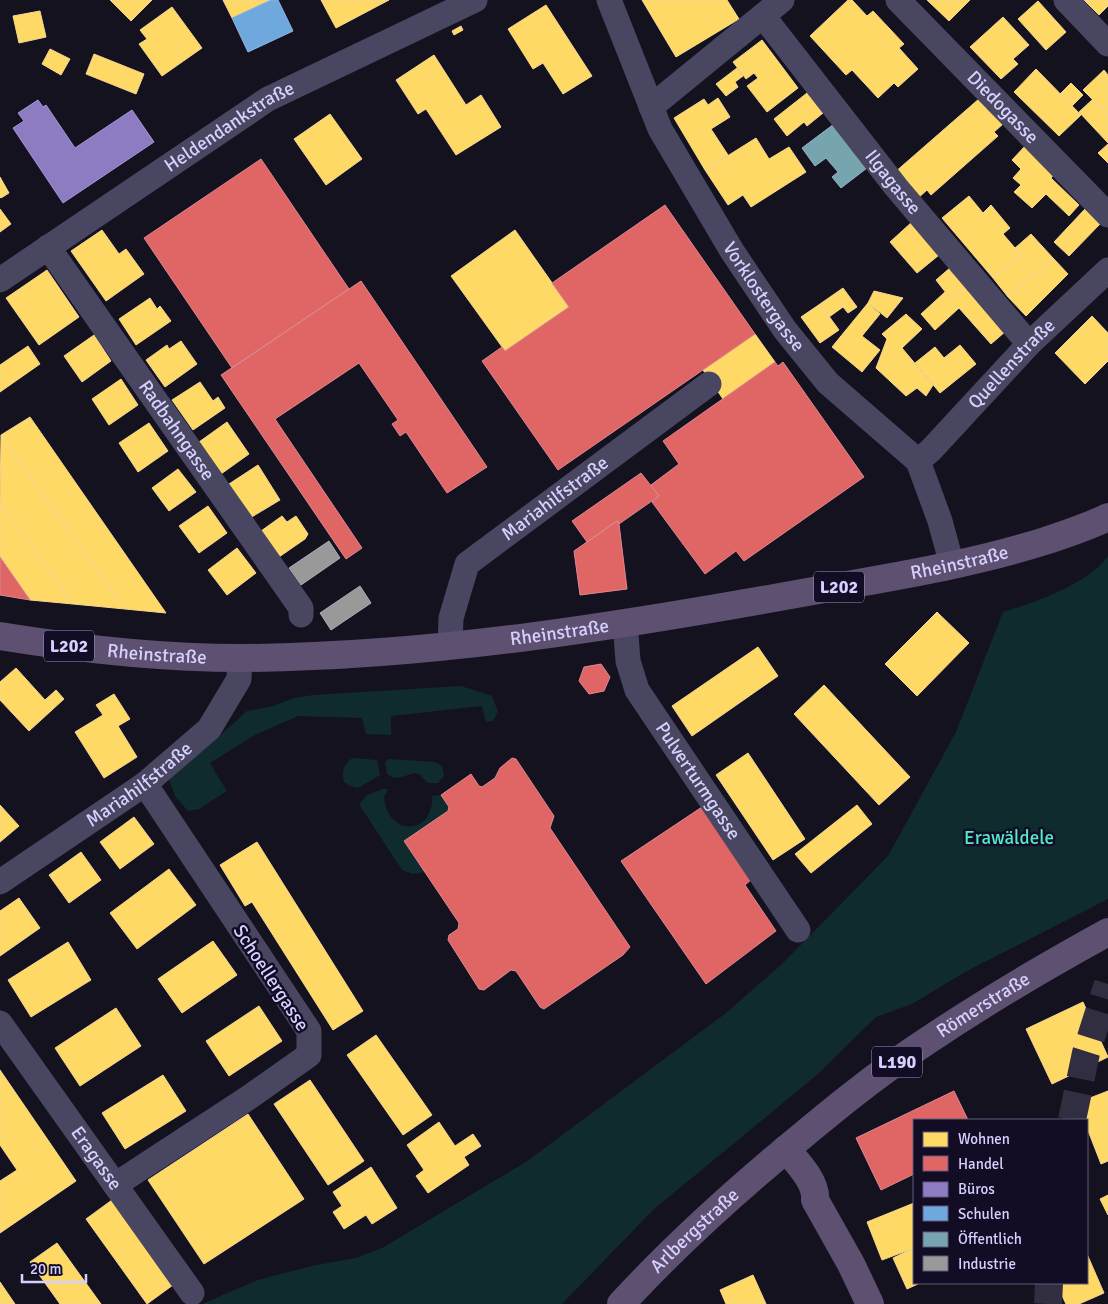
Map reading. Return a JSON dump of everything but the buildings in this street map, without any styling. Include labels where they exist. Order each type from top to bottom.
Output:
[{"type":"main road","name":"Rheinstraße","points":[[0,636],[137,654],[240,658],[340,655],[450,646],[726,607],[952,565],[1011,552],[1108,517]]},
{"type":"main road","name":"Römerstraße","points":[[779,1155],[854,1092],[926,1041],[1045,967],[1108,932]]},
{"type":"main road","points":[[779,1155],[795,1189],[815,1200],[851,1264],[870,1304]]},
{"type":"main road","name":"Arlbergstraße","points":[[621,1304],[671,1251],[779,1155]]},
{"type":"street","name":"Heldendankstraße","points":[[0,280],[268,98],[476,0]]},
{"type":"street","name":"Vorklostergasse","points":[[609,0],[660,129],[732,251],[785,330],[828,383],[918,461],[940,521],[952,565]]},
{"type":"street","points":[[651,107],[782,0]]},
{"type":"street","name":"Diedogasse","points":[[898,0],[1108,215]]},
{"type":"street","points":[[1066,0],[1108,44]]},
{"type":"street","name":"Ilgagasse","points":[[763,16],[896,187],[1028,344]]},
{"type":"street","name":"Radbahngasse","points":[[48,247],[301,608],[301,614]]},
{"type":"street","name":"Quellenstraße","points":[[918,461],[931,450],[1028,344],[1108,270]]},
{"type":"street","name":"Mariahilfstraße","points":[[450,646],[451,618],[467,564],[709,384]]},
{"type":"street","name":"Pulverturmgasse","points":[[625,622],[628,661],[637,690],[798,930]]},
{"type":"street","name":"Mariahilfstraße","points":[[0,882],[145,784],[209,729],[239,679],[240,658]]},
{"type":"street","name":"Schoellergasse","points":[[115,1185],[248,1098],[309,1055],[309,1031],[145,784]]},
{"type":"street","name":"Eragasse","points":[[0,1023],[192,1293]]},
{"type":"green space","name":"Erawäldele","points":[[1108,556],[1108,899],[967,971],[912,1004],[876,1017],[818,1074],[653,1210],[562,1304],[202,1304],[258,1280],[312,1266],[356,1258],[384,1247],[526,1162],[726,1013],[781,965],[888,856],[956,732],[1003,612],[1060,591],[1075,583],[1100,566]]},
{"type":"green space","points":[[461,686],[492,696],[498,712],[493,721],[486,722],[482,706],[391,716],[391,735],[366,734],[362,718],[298,716],[255,735],[210,763],[227,791],[199,809],[188,811],[175,796],[169,779],[173,772],[205,749],[247,711],[273,706],[294,698],[314,695]]},
{"type":"green space","points":[[353,758],[377,760],[380,775],[358,788],[350,786],[344,782],[343,771],[347,762]]},
{"type":"green space","points":[[388,759],[435,762],[442,766],[444,776],[438,783],[428,783],[419,774],[415,773],[394,778],[387,774],[385,762]]},
{"type":"green space","points":[[388,789],[384,797],[387,811],[394,820],[402,825],[411,826],[419,824],[426,818],[431,809],[432,796],[441,795],[449,807],[448,811],[404,841],[425,872],[413,874],[402,870],[359,804],[367,795]]},
{"type":"tunnel","points":[[1072,1119],[1086,1053],[1108,984]]},
{"type":"tunnel","points":[[1048,1304],[1049,1284]]}]
